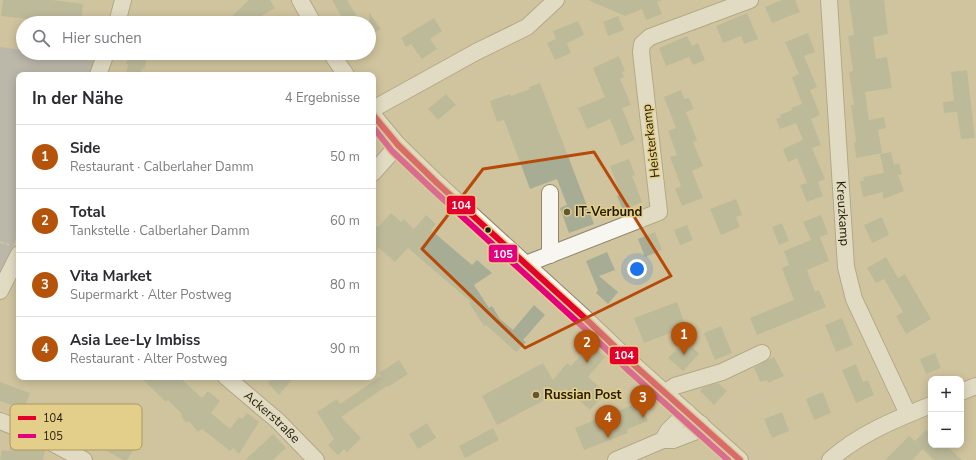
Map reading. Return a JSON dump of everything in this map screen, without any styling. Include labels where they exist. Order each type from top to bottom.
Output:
[{"type":"street","points":[[118,16],[123,0]]},
{"type":"street","points":[[300,0],[309,16]]},
{"type":"street","points":[[376,107],[476,52],[527,26],[556,0]]},
{"type":"street","points":[[642,44],[650,37],[750,0]]},
{"type":"street","name":"Kreuzkamp","points":[[829,0],[846,268],[854,299],[908,414]]},
{"type":"street","name":"Heisterkamp","points":[[526,264],[659,212],[641,52],[642,44]]},
{"type":"street","points":[[99,72],[103,60]]},
{"type":"street","points":[[336,60],[344,72]]},
{"type":"street","points":[[376,119],[398,145],[437,183],[740,460]]},
{"type":"street","points":[[376,170],[398,145]]},
{"type":"street","points":[[550,193],[550,255]]},
{"type":"street","points":[[0,291],[16,260]]},
{"type":"street","points":[[665,392],[675,386],[722,372],[762,353]]},
{"type":"street","name":"Ackerstraße","points":[[230,380],[278,421],[316,460]]},
{"type":"street","points":[[964,391],[976,386]]},
{"type":"street","points":[[830,460],[877,429],[928,406]]},
{"type":"street","points":[[663,440],[668,431],[687,412]]},
{"type":"street","points":[[0,422],[10,426]]},
{"type":"street","points":[[616,460],[663,440],[673,440],[694,432],[701,424]]},
{"type":"street","points":[[65,450],[84,460]]},
{"type":"path","points":[[476,52],[541,78],[632,41],[642,44]]},
{"type":"path","points":[[701,424],[713,416],[876,348]]},
{"type":"highlighted area","points":[[594,152],[671,276],[525,348],[422,249],[483,169]]},
{"type":"shaded area","points":[[0,47],[16,49],[16,60],[96,61],[91,72],[16,72],[16,239],[0,276]]},
{"type":"building","points":[[3,0],[52,0],[83,4],[82,16],[16,16],[16,18],[1,16]]},
{"type":"building","points":[[249,0],[270,0],[275,8],[262,16],[232,16]]},
{"type":"building","points":[[332,0],[347,0],[357,16],[341,16]]},
{"type":"building","points":[[588,0],[663,0],[657,2],[662,14],[646,20],[642,9],[625,16]]},
{"type":"building","points":[[782,0],[795,0],[800,12],[772,23],[765,7]]},
{"type":"building","points":[[849,0],[884,0],[888,34],[873,37],[876,59],[887,57],[892,88],[865,92],[869,120],[884,117],[886,128],[878,130],[882,153],[856,158],[854,142],[856,142],[851,105],[854,105],[849,72],[853,71],[848,36],[854,35]]},
{"type":"building","points":[[747,13],[758,39],[744,44],[741,36],[723,43],[716,26]]},
{"type":"building","points":[[618,16],[624,30],[608,36],[603,22]]},
{"type":"building","points":[[434,18],[442,31],[430,39],[437,49],[422,59],[411,44],[406,47],[401,38]]},
{"type":"building","points":[[578,21],[584,35],[567,43],[571,53],[555,60],[547,43],[556,39],[553,31]]},
{"type":"building","points":[[376,22],[381,29],[376,32]]},
{"type":"building","points":[[808,33],[815,52],[804,56],[817,87],[810,90],[820,115],[811,119],[821,145],[812,148],[825,179],[818,182],[823,196],[807,202],[800,185],[807,183],[797,158],[788,162],[783,149],[803,140],[796,123],[780,129],[776,119],[781,117],[780,115],[792,110],[791,108],[802,104],[792,77],[799,74],[785,42]]},
{"type":"building","points":[[687,36],[692,46],[698,43],[705,60],[693,65],[689,57],[666,66],[659,48]]},
{"type":"building","points":[[619,56],[625,71],[622,72],[624,77],[620,79],[631,105],[622,108],[635,140],[621,146],[610,119],[587,129],[578,108],[605,97],[593,68]]},
{"type":"building","points":[[127,60],[147,60],[144,69],[142,68],[141,72],[127,72],[128,64],[126,64]]},
{"type":"building","points":[[967,70],[975,138],[961,139],[957,112],[944,113],[943,102],[954,101],[951,72]]},
{"type":"building","points":[[540,83],[594,224],[569,233],[560,208],[567,205],[557,179],[530,189],[504,120],[497,122],[490,101],[510,94],[511,96],[530,89],[529,87]]},
{"type":"building","points":[[681,90],[684,99],[689,98],[694,109],[686,112],[697,140],[693,142],[703,166],[692,171],[703,198],[682,206],[675,189],[681,186],[670,157],[677,155],[668,131],[676,128],[664,97]]},
{"type":"building","points":[[446,94],[456,105],[438,120],[428,109]]},
{"type":"building","points":[[891,152],[894,165],[899,163],[902,174],[898,175],[904,191],[883,199],[883,192],[863,197],[860,181],[864,181],[863,177],[884,173],[880,154]]},
{"type":"building","points":[[629,159],[635,175],[632,176],[642,202],[623,210],[617,196],[621,194],[610,166]]},
{"type":"building","points":[[736,199],[742,215],[736,217],[740,227],[721,235],[710,209]]},
{"type":"building","points":[[391,213],[401,222],[404,219],[414,229],[426,215],[436,224],[431,230],[472,265],[477,260],[492,273],[474,285],[489,308],[492,306],[500,319],[513,330],[534,305],[545,315],[523,340],[526,342],[516,352],[486,325],[484,326],[469,303],[471,302],[408,248],[395,262],[379,248],[376,252],[376,225],[378,227]]},
{"type":"building","points":[[821,215],[828,234],[820,237],[829,261],[807,270],[815,292],[819,290],[826,307],[757,335],[750,318],[794,300],[782,268],[789,265],[784,251],[811,240],[803,222]]},
{"type":"building","points":[[882,217],[889,235],[872,243],[864,225]]},
{"type":"building","points":[[782,223],[789,241],[779,245],[772,227]]},
{"type":"building","points":[[687,225],[693,240],[680,245],[674,230]]},
{"type":"building","points":[[655,232],[662,250],[645,257],[638,239]]},
{"type":"building","points":[[607,252],[615,270],[599,276],[618,292],[608,304],[596,293],[598,290],[586,261]]},
{"type":"building","points":[[886,257],[898,278],[905,274],[931,319],[906,334],[896,316],[903,312],[884,279],[876,283],[867,268]]},
{"type":"building","points":[[677,302],[686,327],[644,343],[634,318]]},
{"type":"building","points":[[842,318],[853,345],[836,352],[825,325]]},
{"type":"building","points":[[721,326],[732,353],[715,360],[704,333]]},
{"type":"building","points":[[685,340],[699,354],[683,371],[668,358]]},
{"type":"building","points":[[591,344],[605,357],[588,377],[603,390],[599,394],[602,397],[590,410],[566,389],[497,425],[482,396],[543,363],[553,380],[567,363],[571,366]]},
{"type":"building","points":[[935,353],[941,368],[926,374],[920,359]]},
{"type":"building","points":[[774,357],[784,376],[768,383],[767,380],[760,382],[754,367]]},
{"type":"building","points":[[399,360],[408,374],[388,387],[387,386],[341,417],[361,438],[347,452],[344,449],[338,455],[328,445],[334,439],[317,412],[337,399],[340,404],[376,380],[381,376],[379,373]]},
{"type":"building","points":[[856,364],[863,382],[868,380],[874,395],[856,403],[842,370]]},
{"type":"building","points":[[143,380],[182,380],[202,398],[208,391],[220,401],[211,413],[230,429],[239,417],[242,419],[247,413],[259,422],[239,454],[233,448],[230,451],[202,429],[198,432],[189,421],[186,423],[181,416],[182,414],[168,400],[166,402]]},
{"type":"building","points":[[270,380],[292,380],[279,395],[268,383]]},
{"type":"building","points":[[0,382],[30,393],[26,404],[15,403],[10,405],[0,401]]},
{"type":"building","points":[[718,383],[727,391],[714,405],[700,391],[704,387]]},
{"type":"building","points":[[823,392],[831,413],[814,420],[806,399]]},
{"type":"building","points":[[640,402],[648,421],[627,429],[628,433],[584,450],[575,428]]},
{"type":"building","points":[[782,412],[789,431],[772,438],[764,419]]},
{"type":"building","points":[[427,423],[436,438],[418,449],[409,434]]},
{"type":"building","points":[[493,428],[499,440],[465,458],[459,446]]},
{"type":"building","points":[[926,430],[928,432],[928,448],[949,448],[962,460],[934,460],[923,449],[912,460],[885,460],[909,436],[915,441]]},
{"type":"building","points":[[273,434],[286,448],[273,460],[245,460]]},
{"type":"building","points":[[10,447],[10,450],[45,450],[43,460],[0,460],[2,450],[9,451]]},
{"type":"building","points":[[133,450],[127,460],[123,460],[107,451]]},
{"type":"transit line","name":"104","points":[[376,119],[398,145],[437,183],[634,365],[740,460]]},
{"type":"transit line","name":"105","points":[[376,131],[392,151],[432,189],[629,371],[728,460]]},
{"type":"place","name":"IT-Verbund","points":[[567,212]]},
{"type":"place","name":"Side","points":[[684,355]]},
{"type":"place","name":"Total","points":[[587,363]]},
{"type":"place","name":"Russian Post","points":[[536,395]]},
{"type":"place","name":"Vita Market","points":[[643,418]]},
{"type":"place","name":"Asia Lee-Ly Imbiss","points":[[608,438]]}]
